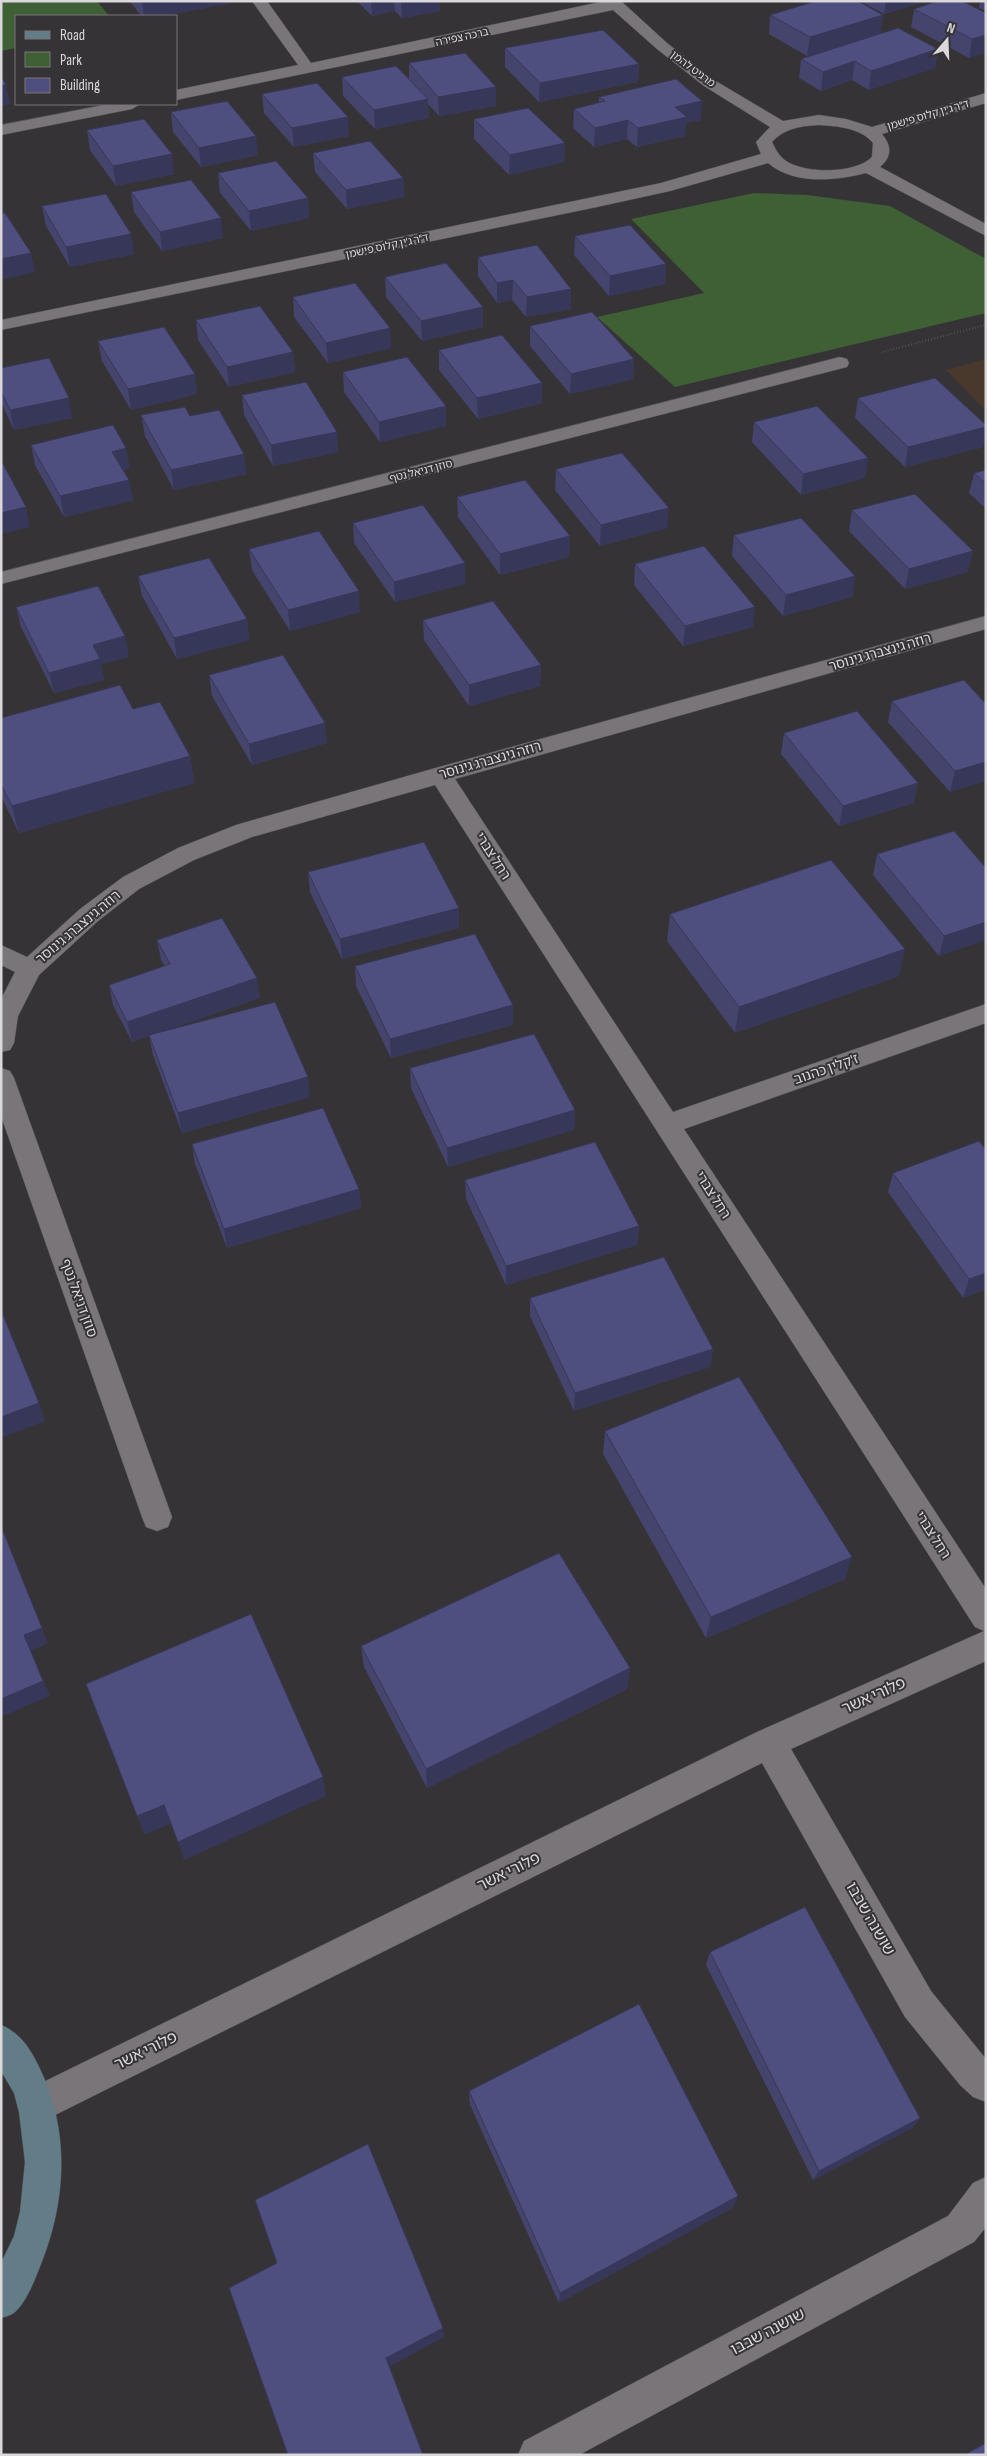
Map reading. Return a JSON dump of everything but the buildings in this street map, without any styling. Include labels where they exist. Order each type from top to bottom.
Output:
[{"type":"street","points":[[258,1],[308,69]]},
{"type":"street","name":"ברכה צפירה","points":[[178,95],[308,69],[614,3]]},
{"type":"street","name":"מרגיט להמן","points":[[614,3],[662,46],[709,83],[782,127]]},
{"type":"street","name":"ד\"ר ג'ין קלוס פישמן","points":[[869,133],[986,98]]},
{"type":"street","points":[[1,130],[127,105]]},
{"type":"street","points":[[825,120],[850,124],[869,133],[882,147],[882,154],[876,163],[857,172],[828,175],[793,170],[770,158],[766,152],[764,142],[772,131],[791,123],[825,120]]},
{"type":"street","name":"ד\"ר ג'ין קלוס פישמן","points":[[1,325],[597,202],[664,187],[770,158]]},
{"type":"street","points":[[866,167],[924,196],[986,231]]},
{"type":"street","name":"סוזן דניאל נטף","points":[[1,578],[840,363]]},
{"type":"street","name":"רוזה גינצברג גינוסר","points":[[29,969],[89,915],[131,883],[186,854],[244,831],[440,774],[986,622]]},
{"type":"street","name":"רחל צברי","points":[[440,774],[986,1617]]},
{"type":"street","points":[[1,954],[29,969],[5,1016],[1,1043]]},
{"type":"street","name":"ז'קלין כהנוב","points":[[667,1124],[986,1013]]},
{"type":"street","name":"סוזן דניאל נטף","points":[[1,1078],[157,1517]]},
{"type":"street","name":"פלורי אשר","points":[[36,2105],[769,1743],[986,1645]]},
{"type":"street","name":"שושנה שבבו","points":[[769,1743],[918,2004],[973,2072],[986,2084]]},
{"type":"street","points":[[1,2042],[20,2066],[36,2105],[44,2154],[41,2206],[24,2259],[1,2299]]},
{"type":"street","name":"שושנה שבבו","points":[[538,2455],[961,2229],[986,2196]]},
{"type":"path","points":[[840,363],[986,325]]},
{"type":"shaded area","points":[[986,359],[986,411],[946,370]]},
{"type":"green space","points":[[1,1],[97,1],[108,15],[15,15],[15,48],[1,51]]},
{"type":"green space","points":[[754,193],[807,195],[890,206],[986,259],[986,313],[675,387],[597,317],[704,293],[631,219]]}]
